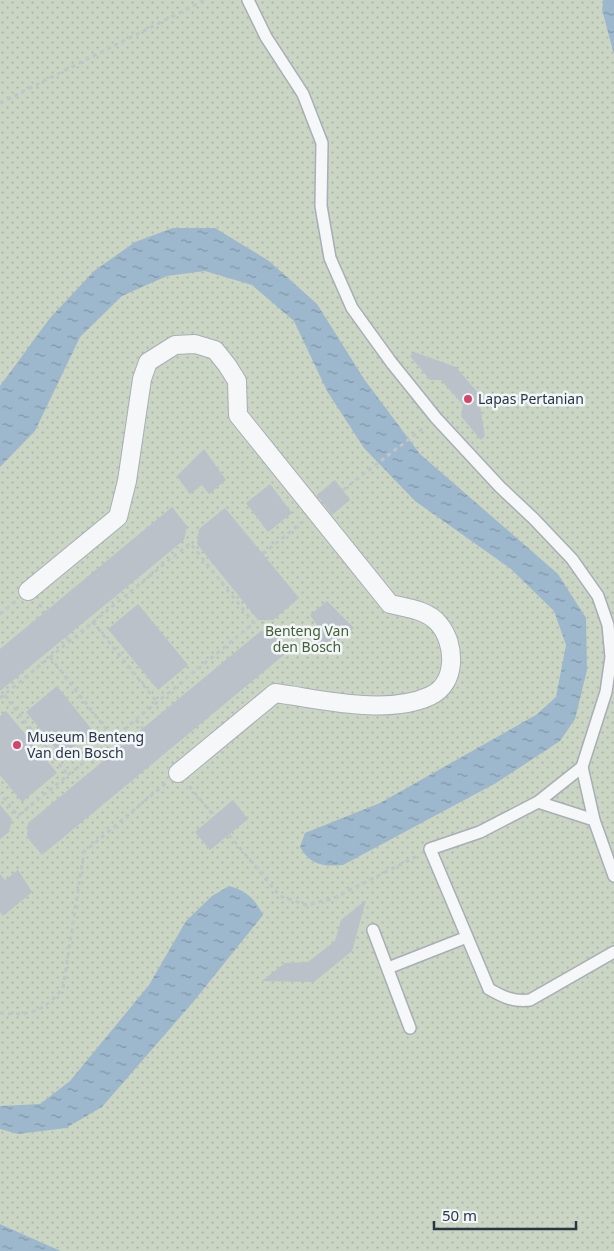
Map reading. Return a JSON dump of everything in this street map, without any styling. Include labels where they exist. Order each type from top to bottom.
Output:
[{"type":"street","points":[[28,591],[118,517],[127,481],[142,379],[148,362],[175,345],[195,344],[215,350],[237,381],[238,415],[390,604],[419,610],[439,623],[449,642],[452,667],[443,686],[431,696],[408,703],[375,706],[275,692],[178,773]]},
{"type":"lane","points":[[248,0],[266,37],[303,94],[322,143],[321,206],[330,258],[352,308],[391,362],[436,418],[500,487],[572,559],[598,596],[608,624],[611,657],[606,692],[582,767],[594,820],[614,876]]},
{"type":"lane","points":[[582,767],[538,802],[480,832],[430,849],[489,989],[504,998],[518,1002],[530,1000],[614,952]]},
{"type":"lane","points":[[538,802],[594,820]]},
{"type":"lane","points":[[373,930],[410,1028]]},
{"type":"lane","points":[[388,968],[467,937]]},
{"type":"path","points":[[0,103],[205,0]]},
{"type":"path","points":[[343,490],[412,437]]},
{"type":"path","points":[[263,554],[316,511]]},
{"type":"path","points":[[0,793],[18,816],[254,623],[190,543],[2,696],[68,775]]},
{"type":"path","points":[[224,585],[228,582]]},
{"type":"path","points":[[93,622],[157,702]]},
{"type":"path","points":[[66,637],[69,641]]},
{"type":"path","points":[[50,657],[113,738]]},
{"type":"path","points":[[136,720],[143,729]]},
{"type":"path","points":[[0,1013],[20,1015],[37,1012],[51,1002],[63,988],[84,852],[178,773],[214,816]]},
{"type":"path","points":[[229,835],[280,896],[306,905],[332,899],[430,849]]},
{"type":"green space","name":"Benteng Van den Bosch","points":[[0,0],[603,0],[602,10],[614,55],[614,1251],[61,1251],[0,1224]]},
{"type":"water","points":[[603,0],[614,0],[614,55],[602,10]]},
{"type":"water","points":[[173,228],[215,228],[269,261],[317,304],[364,379],[420,454],[558,574],[586,618],[587,670],[575,719],[560,741],[496,783],[343,865],[330,866],[318,864],[308,858],[300,847],[305,833],[380,803],[536,715],[556,697],[566,645],[554,611],[511,569],[415,501],[364,448],[327,391],[294,321],[252,285],[205,271],[167,276],[122,296],[80,337],[35,431],[0,467],[0,386],[50,318],[94,271],[135,242]]},
{"type":"water","points":[[229,886],[241,890],[250,896],[263,915],[194,1001],[102,1107],[66,1128],[18,1134],[0,1129],[0,1106],[40,1104],[70,1081],[149,985],[186,921],[212,896]]},
{"type":"water","points":[[0,1224],[61,1251],[0,1251]]},
{"type":"building","name":"Lapas Pertanian","points":[[414,352],[456,367],[478,393],[485,436],[481,440],[461,416],[463,405],[441,380],[430,380],[410,356]]},
{"type":"building","points":[[204,449],[226,480],[209,494],[202,485],[190,494],[177,476]]},
{"type":"building","points":[[335,480],[350,500],[332,515],[317,495]]},
{"type":"building","points":[[270,484],[292,513],[268,532],[246,503]]},
{"type":"building","points":[[172,507],[187,526],[184,540],[0,691],[0,649]]},
{"type":"building","points":[[225,508],[299,598],[273,620],[258,620],[197,544],[199,529]]},
{"type":"building","points":[[327,601],[354,628],[324,653],[307,635],[317,625],[310,615]]},
{"type":"building","points":[[138,604],[188,665],[158,690],[108,629]]},
{"type":"building","points":[[261,631],[275,633],[290,650],[42,855],[27,837],[28,823]]},
{"type":"building","points":[[57,686],[93,731],[62,756],[26,712]]},
{"type":"building","name":"Museum Benteng Van den Bosch","points":[[6,711],[57,773],[22,802],[0,775],[0,716]]},
{"type":"building","points":[[233,800],[248,819],[210,850],[195,832]]},
{"type":"building","points":[[0,805],[12,819],[9,832],[0,839]]},
{"type":"building","points":[[18,870],[32,892],[3,916],[0,912],[0,874],[5,880]]},
{"type":"building","points":[[366,900],[352,951],[314,982],[262,981],[285,963],[308,962],[335,941],[341,920]]},
{"type":"place","name":"Lapas Pertanian","points":[[468,399]]},
{"type":"place","name":"Museum Benteng Van den Bosch","points":[[17,745]]}]
